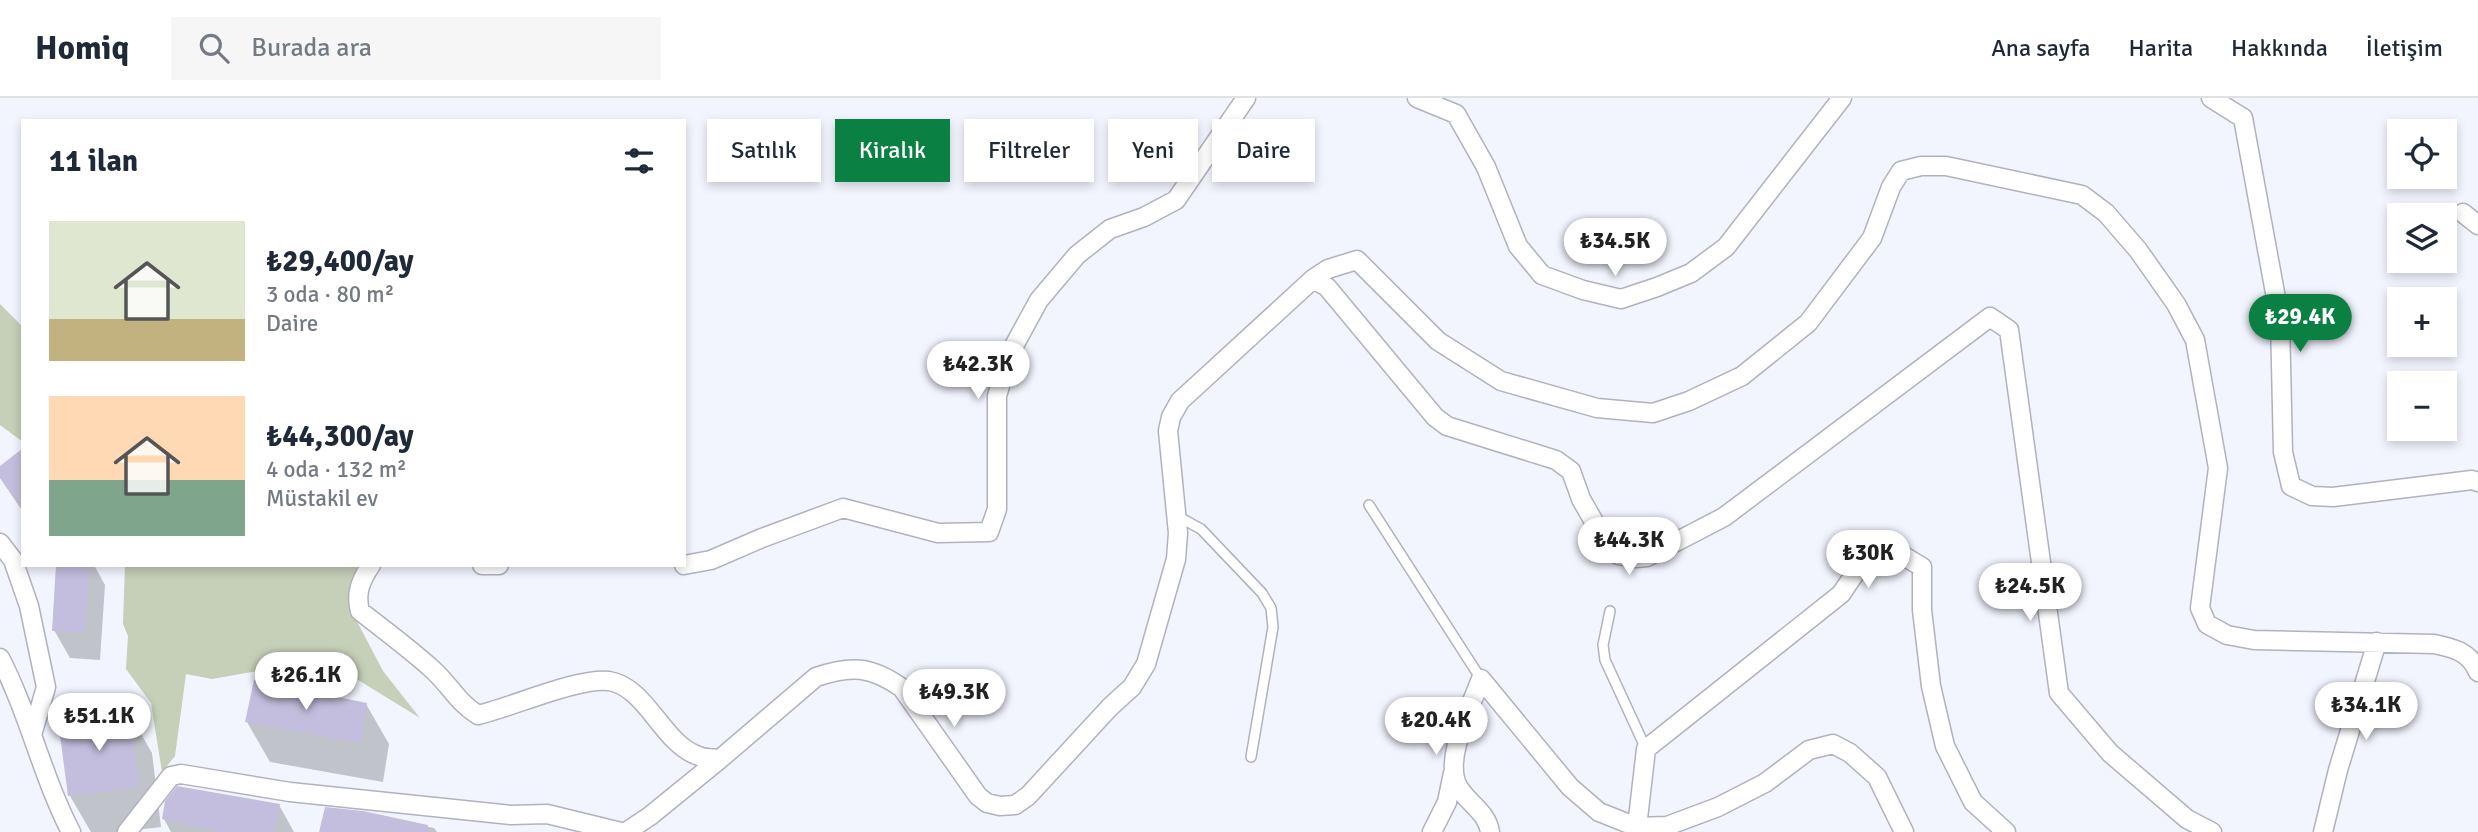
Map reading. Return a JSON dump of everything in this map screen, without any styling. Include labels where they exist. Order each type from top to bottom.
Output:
[{"type":"street","points":[[686,565],[711,560],[843,508],[938,533],[989,532],[997,509],[997,396],[1009,355],[1039,300],[1077,255],[1110,229],[1144,217],[1176,200],[1246,98]]},
{"type":"street","points":[[1417,98],[1456,114],[1486,167],[1518,246],[1542,275],[1583,290],[1621,299],[1691,273],[1726,247],[1842,98]]},
{"type":"street","points":[[2211,98],[2243,118],[2280,320],[2283,452],[2291,486],[2312,496],[2333,496],[2472,480],[2478,482]]},
{"type":"street","points":[[127,832],[171,776],[181,774],[290,792],[331,794],[511,815],[547,814],[624,832],[642,822],[816,677],[834,671],[870,670],[885,676],[902,688],[978,796],[987,803],[1015,805],[1040,785],[1138,678],[1146,664],[1176,559],[1177,516],[1168,431],[1171,417],[1180,401],[1328,269],[1357,260],[1438,341],[1501,381],[1597,408],[1653,413],[1689,401],[1742,376],[1808,323],[1872,238],[1891,187],[1902,171],[1921,166],[1946,166],[2082,195],[2106,213],[2138,250],[2176,304],[2195,340],[2218,468],[2200,608],[2207,624],[2227,635],[2254,640],[2411,642],[2456,648],[2474,662],[2478,672]]},
{"type":"street","points":[[2463,213],[2478,225]]},
{"type":"street","points":[[1314,279],[1327,287],[1435,417],[1447,426],[1556,460],[1571,471],[1581,499],[1605,541],[1618,555],[1636,558],[1647,557],[1724,517],[1990,317],[2009,330],[2059,692],[2110,753],[2187,819],[2212,832]]},
{"type":"street","points":[[0,543],[13,560],[29,606],[46,687],[32,736]]},
{"type":"street","points":[[1637,827],[1646,749],[1841,593],[1860,566],[1897,552],[1922,567],[1922,610],[1931,686],[1945,746],[1973,802],[2006,832]]},
{"type":"street","points":[[370,567],[359,589],[357,601],[360,611],[432,669],[463,705],[478,715],[584,682],[608,681],[626,687],[685,750],[699,757],[720,759]]},
{"type":"street","points":[[2323,832],[2338,770],[2377,642]]},
{"type":"street","points":[[0,658],[12,681],[56,805],[71,832]]},
{"type":"street","points":[[1432,832],[1447,802],[1456,749],[1481,679]]},
{"type":"street","points":[[1481,679],[1570,787],[1599,812],[1637,827],[1667,826],[1718,807],[1765,783],[1809,750],[1833,744],[1850,753],[1877,777],[1904,832]]},
{"type":"street","points":[[1453,770],[1459,788],[1480,810],[1490,832]]},
{"type":"lane","points":[[1369,505],[1481,679]]},
{"type":"lane","points":[[1177,516],[1201,529],[1262,593],[1271,608],[1273,627],[1251,757]]},
{"type":"lane","points":[[1610,611],[1603,645],[1605,660],[1646,749]]},
{"type":"green space","points":[[0,304],[21,325],[21,441],[0,425]]},
{"type":"green space","points":[[125,567],[363,567],[352,612],[383,671],[420,718],[337,667],[309,662],[212,679],[186,674],[175,756],[162,772],[151,703],[126,669],[128,636],[123,624]]},
{"type":"building","points":[[21,450],[21,504],[0,478],[0,466]]},
{"type":"building","points":[[56,567],[90,567],[85,633],[52,631]]},
{"type":"building","points":[[254,680],[367,703],[361,743],[245,722]]},
{"type":"building","points":[[130,711],[139,787],[68,796],[58,720]]},
{"type":"building","points":[[177,786],[280,804],[274,832],[223,832],[162,819],[165,801]]},
{"type":"building","points":[[325,807],[363,811],[428,825],[427,832],[319,832]]}]
